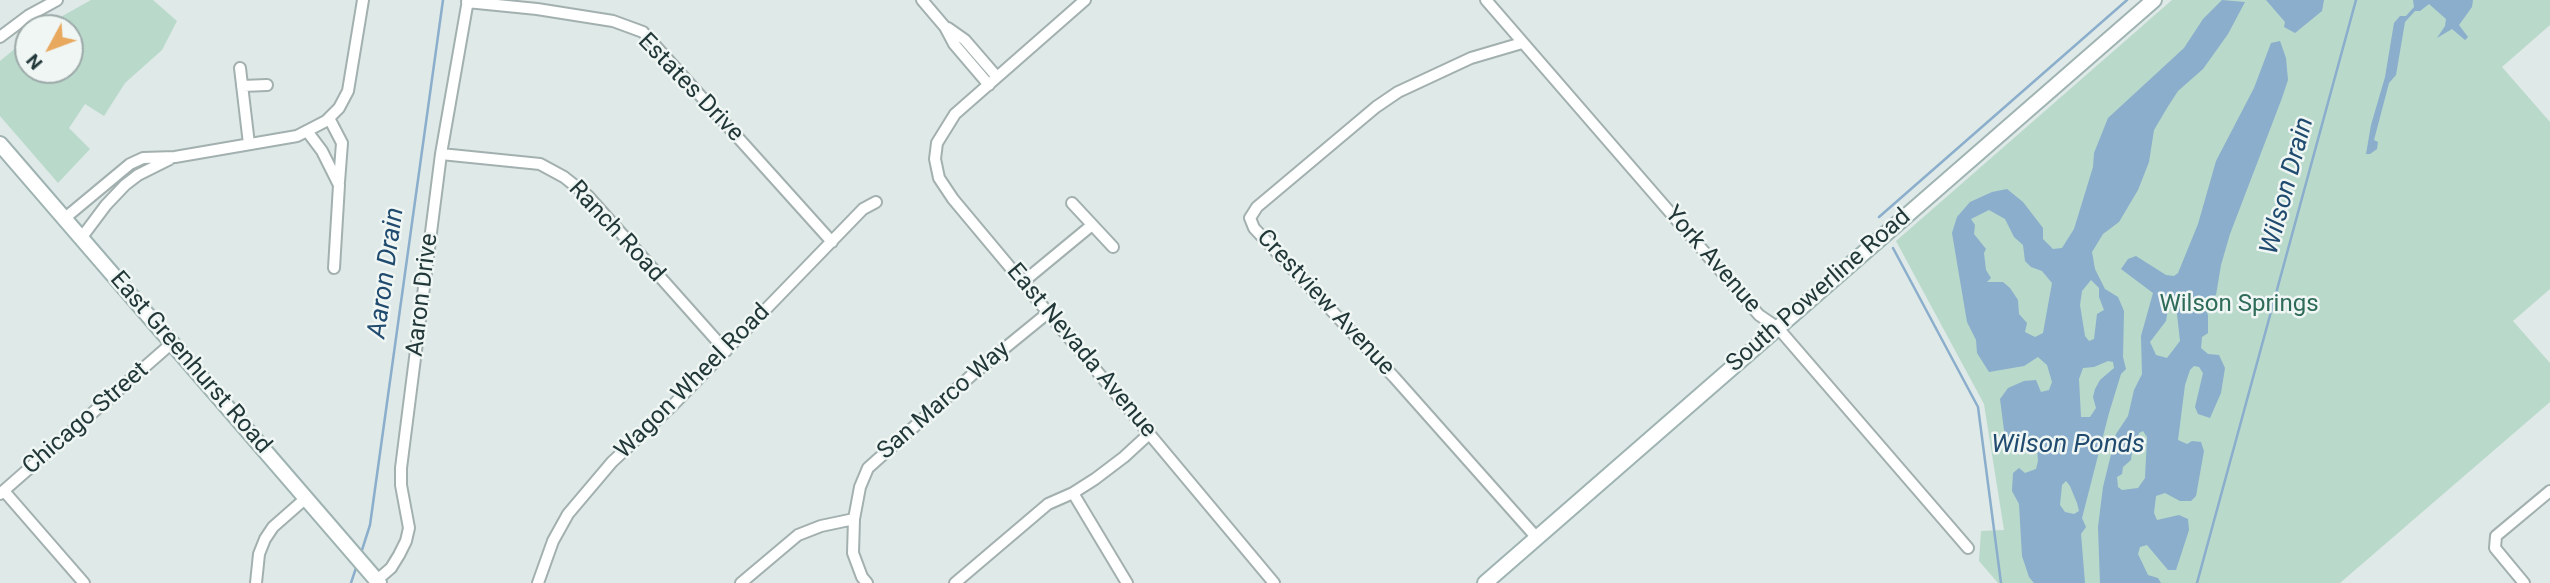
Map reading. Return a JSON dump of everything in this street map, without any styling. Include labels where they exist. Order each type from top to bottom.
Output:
[{"type":"street","points":[[0,37],[57,0]]},
{"type":"street","points":[[65,218],[130,164],[143,158],[174,157],[297,136],[329,118],[339,108],[348,91],[363,0]]},
{"type":"street","points":[[922,0],[946,27],[965,40],[993,81]]},
{"type":"street","name":"York Avenue","points":[[1486,0],[1759,315],[1778,328],[1968,548]]},
{"type":"street","name":"South Powerline Road","points":[[1485,583],[2154,0]]},
{"type":"street","name":"Aaron Drive","points":[[378,582],[400,555],[409,528],[401,485],[401,468],[441,154],[467,1]]},
{"type":"street","name":"Estates Drive","points":[[467,1],[613,21],[643,33],[832,242]]},
{"type":"street","name":"East Nevada Avenue","points":[[1082,1],[956,114],[937,143],[935,159],[939,178],[953,199],[1274,583]]},
{"type":"street","name":"Crestview Avenue","points":[[1522,43],[1471,58],[1398,92],[1376,107],[1257,207],[1250,218],[1254,228],[1394,377],[1537,538]]},
{"type":"street","points":[[240,68],[249,144]]},
{"type":"street","points":[[242,86],[267,85]]},
{"type":"street","points":[[329,118],[342,144],[334,268]]},
{"type":"street","points":[[307,131],[322,151],[339,184]]},
{"type":"street","name":"East Greenhurst Road","points":[[0,144],[378,582]]},
{"type":"street","name":"Ranch Road","points":[[441,154],[540,164],[564,177],[588,196],[726,351]]},
{"type":"street","points":[[82,237],[125,185],[138,175],[174,157]]},
{"type":"street","name":"Wagon Wheel Road","points":[[538,583],[553,541],[568,514],[612,461],[726,351],[863,209],[876,202]]},
{"type":"street","points":[[1072,203],[1113,247]]},
{"type":"street","points":[[1023,282],[1092,225]]},
{"type":"street","name":"San Marco Way","points":[[867,583],[853,553],[854,519],[860,487],[868,468],[973,374],[1049,312]]},
{"type":"street","name":"Chicago Street","points":[[2,493],[172,343]]},
{"type":"street","points":[[955,583],[1048,504],[1073,493],[1124,457],[1149,434]]},
{"type":"street","points":[[2524,583],[2496,548],[2497,536],[2550,491]]},
{"type":"street","points":[[2,493],[84,583]]},
{"type":"street","points":[[1073,493],[1127,583]]},
{"type":"street","points":[[256,583],[259,554],[265,538],[273,527],[306,498]]},
{"type":"street","points":[[741,583],[798,535],[821,526],[854,519]]},
{"type":"green space","points":[[91,0],[153,0],[177,21],[162,50],[125,83],[104,116],[85,104],[69,128],[90,149],[58,183],[0,116],[0,61],[14,50],[14,84],[84,84],[84,14],[66,14]]},
{"type":"green space","name":"Wilson Springs","points":[[2172,0],[2550,0],[2550,25],[2502,67],[2550,122],[2550,289],[2513,321],[2550,363],[2550,402],[2340,583],[1998,583],[1979,561],[1981,531],[2004,530],[1984,404],[1896,241]]},
{"type":"water","name":"Wilson Ponds","points":[[2222,0],[2245,2],[2228,34],[2203,69],[2178,91],[2167,108],[2154,130],[2149,162],[2138,190],[2119,222],[2103,234],[2092,252],[2095,269],[2105,289],[2118,297],[2124,311],[2123,357],[2126,369],[2121,374],[2109,413],[2082,518],[2086,527],[2081,534],[2085,583],[2034,583],[2029,577],[2022,556],[2019,504],[2012,491],[2013,473],[2019,468],[2025,473],[2036,469],[2037,448],[2009,442],[2004,430],[2000,399],[2008,388],[2024,381],[2036,380],[2041,392],[2049,390],[2052,382],[2047,365],[2038,357],[2024,366],[1989,372],[1977,353],[1976,340],[1967,322],[1952,233],[1957,217],[1970,202],[1992,192],[2007,189],[2023,202],[2043,228],[2043,239],[2053,249],[2062,248],[2074,229],[2093,167],[2094,153],[2108,118],[2184,48],[2203,19]],"holes":[[[1989,210],[2005,219],[2014,237],[2023,245],[2025,261],[2031,267],[2042,271],[2052,283],[2043,333],[2035,337],[2025,332],[2027,323],[2019,314],[2018,300],[2010,288],[2003,282],[1987,282],[1991,278],[1986,270],[1986,249],[1974,234],[1975,225],[1971,219]],[[2091,280],[2099,288],[2104,310],[2097,314],[2094,339],[2089,341],[2085,336],[2080,305],[2082,291]],[[2108,361],[2113,362],[2114,368],[2100,380],[2095,389],[2093,397],[2096,408],[2090,417],[2081,417],[2079,379],[2083,368]],[[2066,481],[2070,486],[2079,511],[2074,514],[2065,512],[2060,505],[2062,485]]]},
{"type":"water","points":[[2266,0],[2324,0],[2322,11],[2295,33],[2284,27],[2285,22]]},
{"type":"water","points":[[2413,0],[2473,0],[2472,7],[2459,25],[2468,37],[2465,40],[2452,29],[2437,38],[2446,19],[2429,4],[2420,11],[2415,11],[2405,22],[2396,75],[2389,83],[2374,140],[2378,142],[2377,149],[2366,154],[2385,77],[2394,23],[2414,7]]},
{"type":"water","name":"Wilson Ponds","points":[[2280,41],[2286,58],[2288,80],[2230,234],[2216,295],[2201,299],[2208,315],[2208,333],[2202,337],[2201,348],[2208,354],[2219,355],[2225,368],[2221,393],[2210,418],[2198,414],[2195,407],[2203,373],[2199,367],[2194,366],[2190,370],[2185,385],[2178,440],[2187,444],[2192,441],[2201,442],[2204,451],[2196,496],[2191,501],[2180,501],[2165,493],[2156,496],[2154,513],[2157,520],[2179,515],[2188,519],[2189,530],[2176,570],[2168,570],[2147,545],[2140,547],[2138,554],[2148,575],[2158,578],[2161,583],[2100,583],[2098,527],[2103,487],[2116,434],[2128,416],[2134,390],[2142,374],[2141,336],[2153,293],[2121,269],[2128,259],[2136,256],[2166,275],[2174,276],[2178,273],[2198,224],[2216,161],[2254,88],[2271,43]],"holes":[[[2174,307],[2180,341],[2167,358],[2156,355],[2150,342],[2166,321],[2168,309]],[[2143,431],[2147,437],[2145,478],[2138,488],[2122,490],[2118,487],[2117,477],[2131,460],[2132,452],[2129,450],[2134,449],[2139,433]]]},
{"type":"waterway","name":"Aaron Drain","points":[[362,550],[370,525],[443,0]]},
{"type":"waterway","points":[[1879,217],[2127,0]]},
{"type":"waterway","name":"Wilson Drain","points":[[2197,583],[2356,0]]},
{"type":"waterway","points":[[1893,248],[1978,407],[2001,583]]},
{"type":"waterway","name":"Aaron Drain","points":[[351,583],[356,568]]}]
